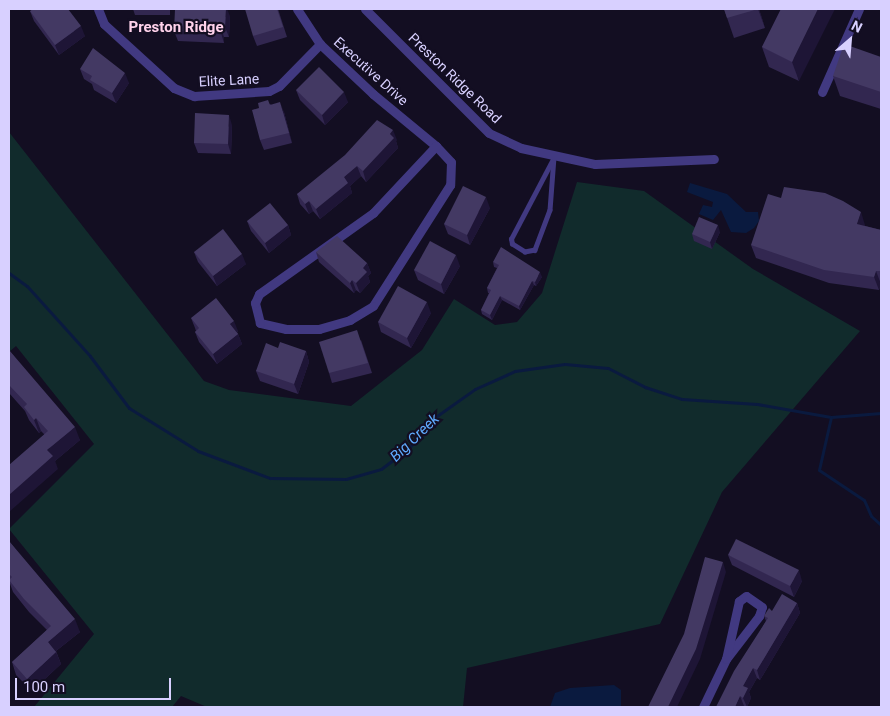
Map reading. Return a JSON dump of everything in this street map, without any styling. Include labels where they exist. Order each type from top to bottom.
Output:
[{"type":"street","name":"Elite Lane","points":[[98,9],[104,24],[174,88],[194,96],[269,91],[279,86],[320,44]]},
{"type":"street","name":"Executive Drive","points":[[297,9],[320,44],[373,94],[436,146],[450,162],[450,185],[373,306],[350,320],[318,329],[286,329],[260,322],[255,302],[258,294],[373,213],[436,146]]},
{"type":"street","name":"Preston Ridge Road","points":[[365,9],[489,132],[521,148],[554,157],[595,164],[714,159]]},
{"type":"street","points":[[822,92],[858,9]]},
{"type":"street","points":[[703,707],[726,660],[762,607],[746,596],[739,601],[726,660]]},
{"type":"lane","points":[[554,157],[550,210],[535,250],[525,252],[512,244],[511,239],[554,157]]},
{"type":"green space","points":[[9,132],[204,381],[229,390],[351,406],[422,350],[454,299],[495,325],[517,322],[542,293],[577,182],[644,191],[753,269],[860,331],[722,492],[660,624],[467,668],[463,707],[207,707],[181,696],[172,707],[34,707],[94,634],[9,529],[94,444],[16,346],[9,352]]},
{"type":"water","points":[[690,183],[727,194],[746,212],[758,212],[759,221],[754,228],[746,233],[731,232],[721,210],[713,220],[699,214],[703,205],[712,207],[713,202],[687,192]]},
{"type":"water","points":[[614,685],[621,690],[621,707],[550,707],[555,693],[570,688]]},
{"type":"building","points":[[33,9],[68,9],[81,26],[55,45],[30,11]]},
{"type":"building","points":[[175,9],[226,9],[225,27],[221,27],[221,33],[174,31]]},
{"type":"building","points":[[245,9],[277,9],[283,27],[253,36]]},
{"type":"building","points":[[724,9],[758,9],[727,18]]},
{"type":"building","points":[[781,9],[818,9],[792,62],[762,47]]},
{"type":"building","points":[[844,44],[881,57],[881,92],[833,76]]},
{"type":"building","points":[[93,48],[125,73],[112,93],[90,80],[92,76],[80,69]]},
{"type":"building","points":[[319,67],[344,92],[322,115],[296,90]]},
{"type":"building","points":[[268,100],[270,105],[280,102],[289,133],[260,140],[252,110],[259,108],[258,103]]},
{"type":"building","points":[[195,113],[229,115],[228,144],[194,143]]},
{"type":"building","points":[[377,120],[393,130],[390,134],[394,138],[363,171],[357,166],[344,177],[348,183],[316,209],[309,201],[305,204],[297,194],[345,155]]},
{"type":"building","points":[[463,186],[486,197],[467,235],[444,224]]},
{"type":"building","points":[[784,187],[825,193],[861,212],[857,224],[881,230],[881,271],[876,271],[874,277],[824,270],[751,245],[768,194],[781,198]]},
{"type":"building","points":[[270,203],[288,225],[265,243],[247,221]]},
{"type":"building","points":[[699,217],[718,225],[710,242],[692,234]]},
{"type":"building","points":[[223,229],[242,254],[213,276],[194,252]]},
{"type":"building","points":[[337,236],[367,263],[363,268],[367,272],[356,283],[352,280],[350,283],[316,252]]},
{"type":"building","points":[[430,241],[456,255],[441,284],[414,270]]},
{"type":"building","points":[[501,247],[540,272],[535,282],[532,281],[519,306],[500,296],[490,315],[481,310],[491,290],[487,288],[499,265],[493,262]]},
{"type":"building","points":[[398,286],[427,302],[407,338],[378,322]]},
{"type":"building","points":[[216,298],[234,321],[230,324],[238,334],[213,354],[195,332],[199,328],[191,318]]},
{"type":"building","points":[[357,330],[368,363],[329,373],[319,342]]},
{"type":"building","points":[[280,342],[306,351],[294,384],[256,371],[266,343],[278,348]]},
{"type":"building","points":[[9,350],[75,427],[47,450],[53,456],[9,495],[9,465],[48,431],[36,418],[34,420],[24,407],[27,404],[9,385]]},
{"type":"building","points":[[736,539],[799,570],[790,586],[728,555]]},
{"type":"building","points":[[9,541],[75,619],[48,642],[56,652],[27,679],[12,662],[51,626],[24,599],[9,580],[12,577],[9,574]]},
{"type":"building","points":[[705,557],[723,562],[696,649],[668,707],[648,707],[684,634]]},
{"type":"building","points":[[782,594],[797,603],[757,670],[753,668],[743,686],[748,688],[743,698],[740,696],[735,707],[716,707],[734,671],[768,618],[764,616],[769,608],[772,611]]},
{"type":"waterway","name":"Big Creek","points":[[9,273],[27,286],[90,356],[129,408],[198,451],[270,478],[346,479],[381,469],[408,449],[434,418],[475,389],[515,371],[565,364],[608,368],[645,387],[682,399],[757,404],[831,417],[881,413]]},
{"type":"waterway","points":[[831,417],[819,470],[864,500],[871,516],[881,525]]},
{"type":"district","name":"Preston Ridge","points":[[176,28]]}]
